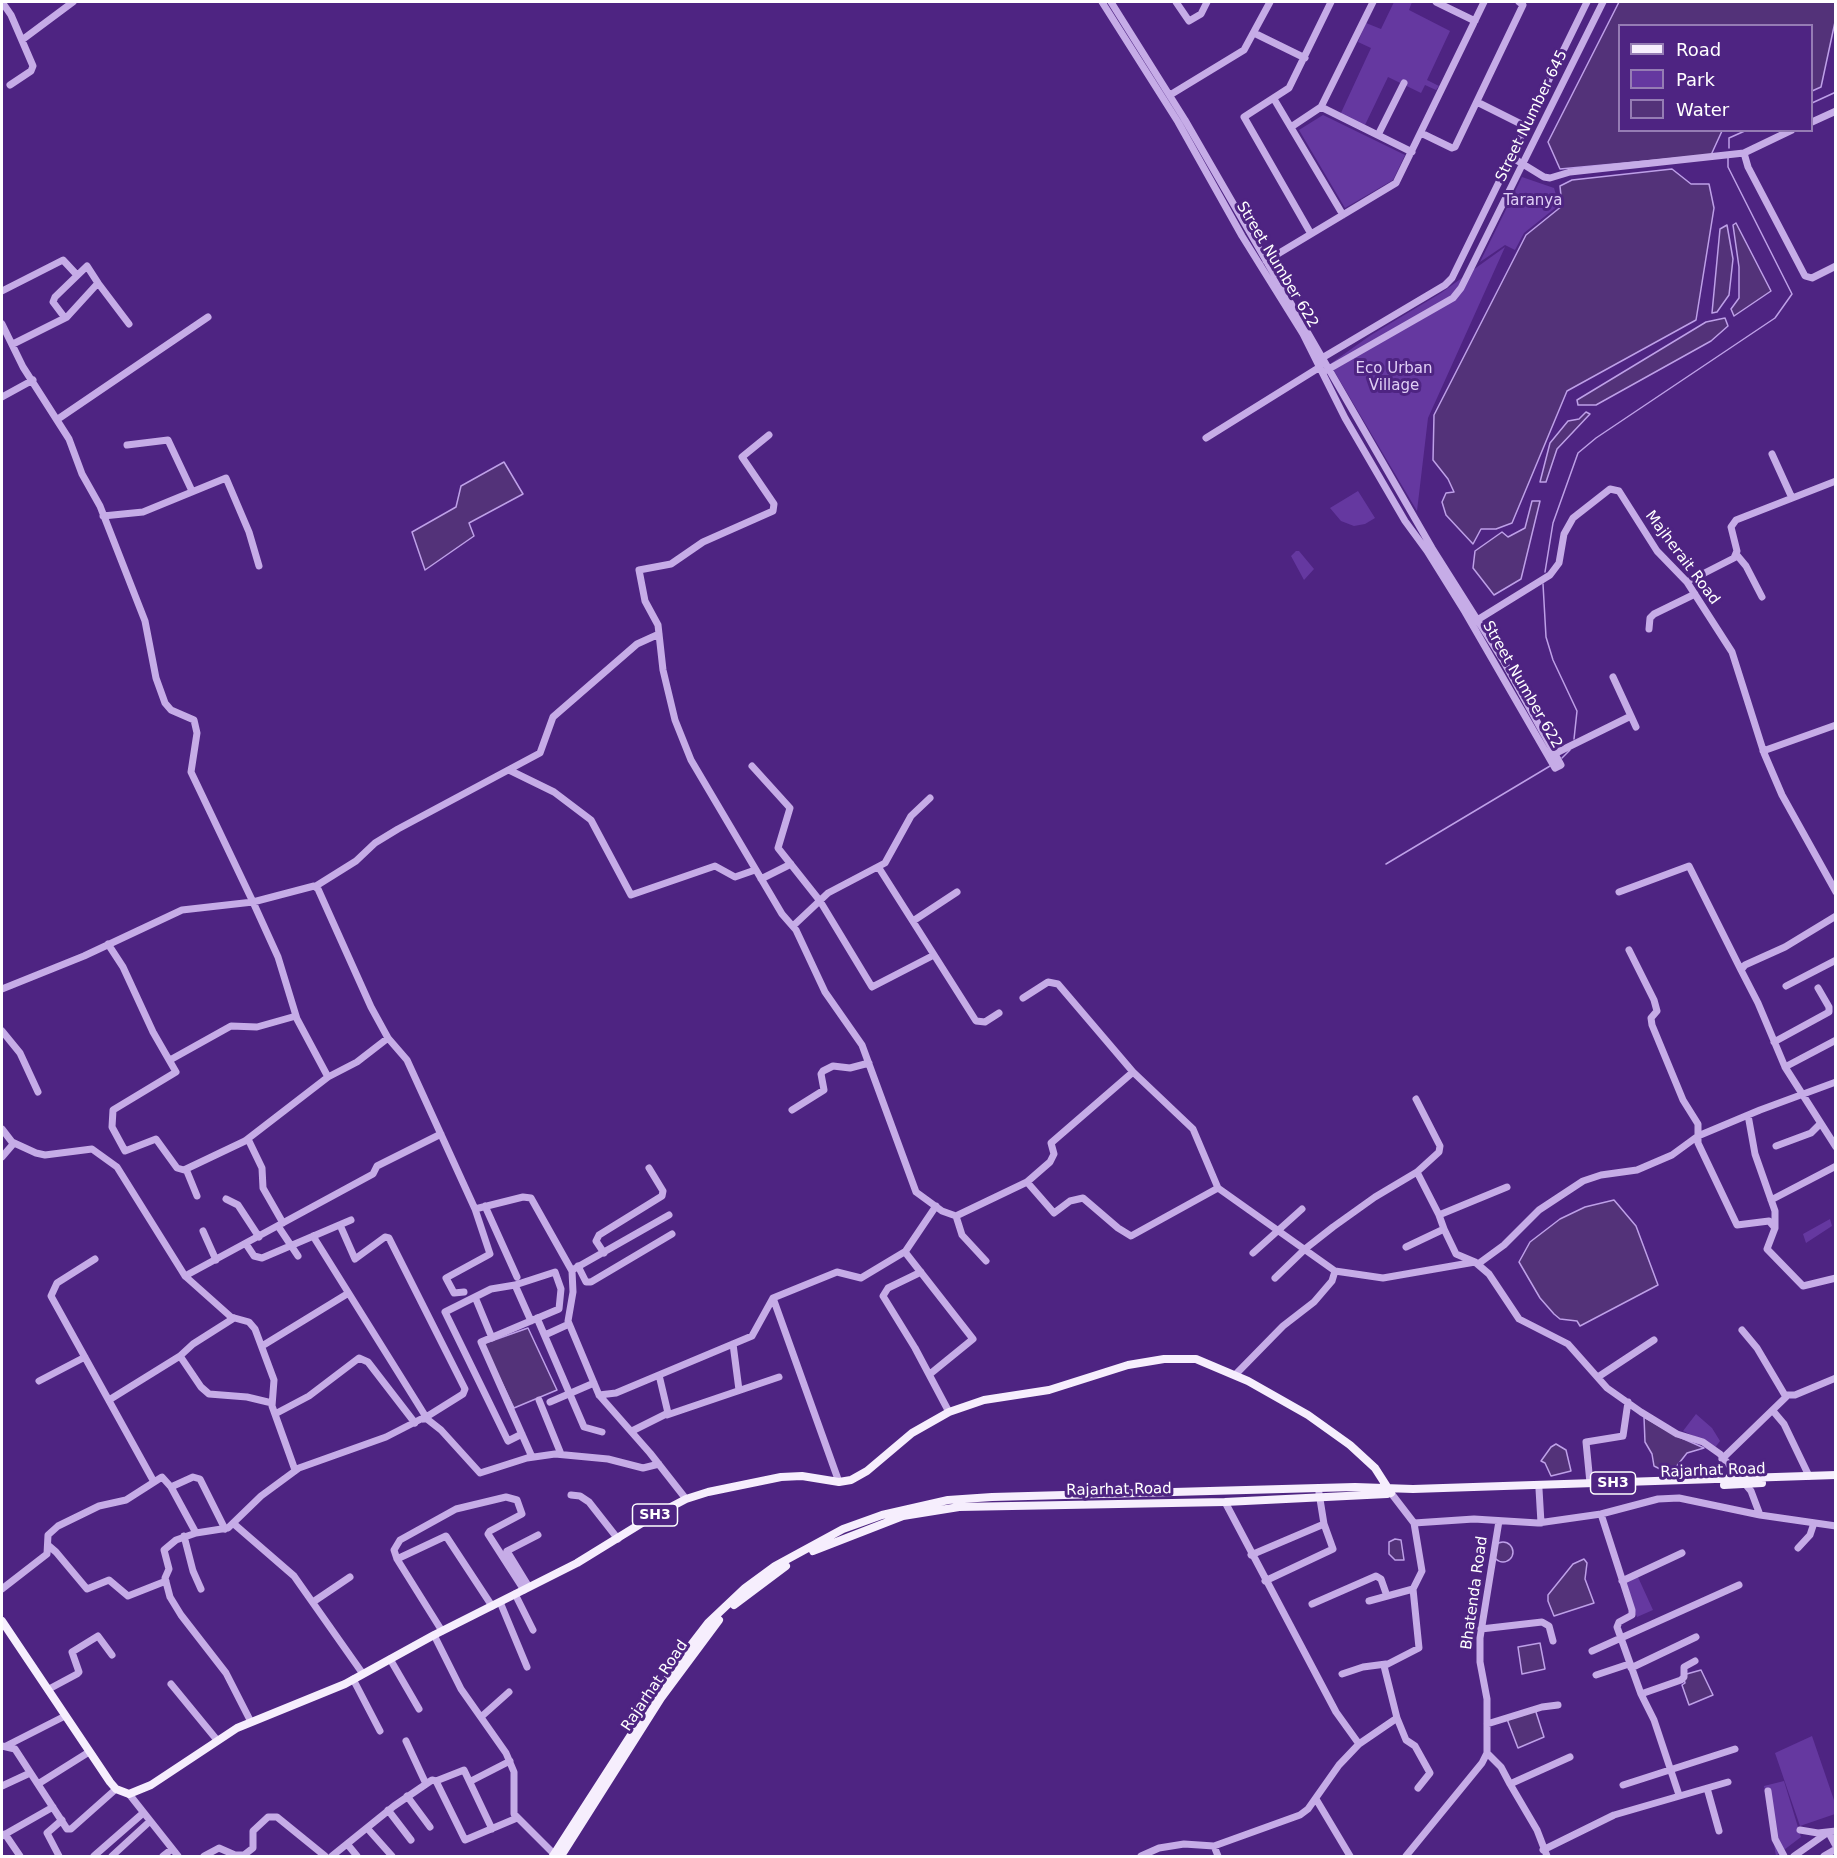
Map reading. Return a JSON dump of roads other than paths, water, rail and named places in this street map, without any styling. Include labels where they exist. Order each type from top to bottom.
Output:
[{"type":"main road","points":[[839,1482],[858,1476],[912,1432],[949,1412],[984,1400],[1049,1390],[1153,1360],[1196,1359],[1270,1393],[1338,1436],[1366,1458],[1391,1492]]},
{"type":"main road","name":"Rajarhat Road","points":[[1391,1492],[1539,1489],[1836,1475]]},
{"type":"main road","name":"SH3","points":[[129,1794],[151,1785],[217,1740],[251,1722],[354,1679],[438,1633],[527,1589],[686,1499],[716,1490],[781,1477],[802,1476],[839,1482]]},
{"type":"main road","name":"Rajarhat Road","points":[[1391,1492],[1590,1483],[1836,1480]]},
{"type":"main road","points":[[556,1856],[672,1671],[708,1623],[756,1579],[843,1529],[894,1511],[959,1499],[1318,1493],[1355,1487],[1391,1492]]},
{"type":"main road","name":"Rajarhat Road","points":[[556,1856],[661,1698],[717,1621],[758,1586],[817,1549],[903,1516],[959,1507],[1225,1502],[1318,1493]]},
{"type":"main road","points":[[2,1621],[116,1789],[129,1794]]},
{"type":"street","points":[[2,2],[11,15],[33,69],[10,85]]},
{"type":"street","points":[[22,40],[73,2]]},
{"type":"street","name":"Street Number 622","points":[[1102,2],[1178,122],[1321,365],[1330,369],[1475,621],[1522,713],[1556,768],[1562,764],[1530,708],[1475,621],[1405,521],[1345,418],[1321,365],[1266,261],[1170,95],[1111,2]]},
{"type":"street","points":[[1176,2],[1189,21],[1201,14],[1207,2]]},
{"type":"street","points":[[1170,95],[1237,56],[1248,46],[1270,2]]},
{"type":"street","points":[[1311,234],[1244,118],[1289,88],[1331,2]]},
{"type":"street","points":[[1291,127],[1321,107],[1373,2]]},
{"type":"street","points":[[1436,2],[1475,21]]},
{"type":"street","points":[[1266,261],[1396,183],[1484,2]]},
{"type":"street","points":[[1421,133],[1454,148],[1523,6],[1519,2]]},
{"type":"street","name":"Street Number 645","points":[[1321,365],[1445,285],[1452,278],[1513,158],[1587,2]]},
{"type":"street","name":"Street Number 645","points":[[1321,365],[1330,369],[1457,293],[1524,165],[1603,2]]},
{"type":"street","points":[[1254,33],[1305,58]]},
{"type":"street","points":[[1378,135],[1404,83]]},
{"type":"street","points":[[1274,99],[1343,215]]},
{"type":"street","points":[[1477,102],[1527,127]]},
{"type":"street","points":[[1321,107],[1412,152]]},
{"type":"street","points":[[1813,122],[1836,111]]},
{"type":"street","points":[[1513,158],[1550,178],[1570,172],[1744,153],[1788,132]]},
{"type":"street","points":[[1744,153],[1748,167],[1805,276],[1812,278],[1836,266]]},
{"type":"street","points":[[2,291],[61,260],[77,275]]},
{"type":"street","points":[[65,318],[53,300],[87,266],[129,324]]},
{"type":"street","points":[[14,344],[65,318],[98,283]]},
{"type":"street","points":[[58,419],[207,317]]},
{"type":"street","points":[[2,324],[58,419],[103,516],[145,621],[156,678],[165,703],[171,710],[194,720],[198,733],[191,772],[278,957],[296,1016],[328,1077]]},
{"type":"street","points":[[1206,438],[1321,365]]},
{"type":"street","points":[[2,397],[33,380]]},
{"type":"street","points":[[769,435],[742,457],[774,504],[773,511],[703,542],[671,564],[639,570],[645,601],[658,625],[669,696],[687,751],[755,870],[782,914],[793,926],[825,992],[862,1045],[912,1186],[936,1206],[956,1216],[962,1235],[986,1261]]},
{"type":"street","points":[[127,445],[168,440],[192,491]]},
{"type":"street","points":[[1772,454],[1792,498]]},
{"type":"street","points":[[103,516],[136,514],[225,478],[228,480],[259,566]]},
{"type":"street","points":[[1762,597],[1746,566],[1736,554],[1731,532],[1733,523],[1748,514],[1836,481]]},
{"type":"street","name":"Majherait Road","points":[[1475,621],[1556,569],[1564,534],[1573,518],[1607,491],[1614,488],[1624,495],[1657,551],[1688,582],[1732,652],[1763,751],[1782,795],[1836,892]]},
{"type":"street","points":[[1688,582],[1730,561],[1736,554]]},
{"type":"street","points":[[1649,629],[1650,618],[1657,612],[1695,594]]},
{"type":"street","points":[[2,989],[182,910],[253,902],[316,886],[356,861],[383,838],[540,753],[553,717],[638,644],[659,634]]},
{"type":"street","points":[[1613,677],[1636,727]]},
{"type":"street","points":[[1522,713],[1530,708]]},
{"type":"street","points":[[1556,753],[1631,716]]},
{"type":"street","points":[[1763,751],[1835,728]]},
{"type":"street","points":[[752,766],[789,806],[790,812],[777,846],[820,901],[873,988],[934,955]]},
{"type":"street","points":[[509,770],[554,792],[591,820],[631,895],[715,866],[735,877],[755,870]]},
{"type":"street","points":[[793,926],[831,892],[879,867],[889,858],[911,816],[930,798]]},
{"type":"street","points":[[761,879],[791,864]]},
{"type":"street","points":[[879,867],[976,1021],[985,1022],[999,1013]]},
{"type":"street","points":[[1619,892],[1689,867],[1741,970],[1785,1067],[1836,1147]]},
{"type":"street","points":[[316,886],[387,1038],[407,1060],[475,1209],[490,1254],[446,1278],[454,1293],[464,1292]]},
{"type":"street","points":[[913,921],[957,892]]},
{"type":"street","points":[[1741,970],[1746,965],[1785,947],[1836,916]]},
{"type":"street","points":[[108,944],[123,967],[153,1032],[176,1070],[174,1075],[112,1112],[112,1127],[124,1151]]},
{"type":"street","points":[[1629,950],[1654,1000],[1657,1011],[1651,1018],[1652,1025],[1683,1100],[1698,1124],[1698,1143],[1737,1225],[1769,1221],[1775,1228]]},
{"type":"street","points":[[1786,986],[1836,960]]},
{"type":"street","points":[[1023,998],[1048,982],[1058,984],[1133,1072],[1193,1129],[1218,1188],[1335,1271],[1383,1278],[1477,1263],[1504,1245],[1539,1210],[1577,1185],[1601,1175],[1637,1170],[1672,1155],[1698,1136],[1836,1082]]},
{"type":"street","points":[[1774,1042],[1828,1012],[1829,1007],[1818,988]]},
{"type":"street","points":[[170,1060],[231,1026],[263,1026],[296,1016]]},
{"type":"street","points":[[2,1031],[20,1053],[38,1092]]},
{"type":"street","points":[[110,1160],[124,1151],[156,1139],[177,1168],[186,1169],[248,1139],[328,1077],[357,1062],[387,1038]]},
{"type":"street","points":[[1785,1067],[1836,1040]]},
{"type":"street","points":[[792,1110],[824,1090],[821,1074],[823,1071],[833,1066],[850,1068],[869,1063]]},
{"type":"street","points":[[956,1216],[1028,1182],[1050,1162],[1054,1154],[1051,1143],[1133,1072]]},
{"type":"street","points":[[1275,1278],[1305,1249],[1375,1197],[1417,1172],[1439,1152],[1440,1146],[1416,1099]]},
{"type":"street","points":[[1748,1115],[1755,1154],[1772,1200],[1775,1228],[1767,1249],[1803,1286],[1836,1278]]},
{"type":"street","points":[[1776,1146],[1811,1132],[1820,1124]]},
{"type":"street","points":[[2,1129],[14,1143],[45,1155],[92,1149],[110,1160],[119,1170],[185,1276],[234,1318],[253,1326],[274,1380],[272,1403],[295,1470]]},
{"type":"street","points":[[185,1276],[374,1174],[377,1166],[441,1134]]},
{"type":"street","points":[[248,1139],[262,1168],[263,1188],[298,1256]]},
{"type":"street","points":[[2,1157],[14,1143]]},
{"type":"street","points":[[1772,1200],[1836,1166]]},
{"type":"street","points":[[604,1253],[596,1241],[599,1235],[662,1196],[663,1191],[649,1168]]},
{"type":"street","points":[[186,1169],[197,1196]]},
{"type":"street","points":[[1417,1172],[1456,1254],[1477,1263],[1491,1276],[1514,1314],[1568,1344],[1598,1377],[1628,1402],[1677,1434],[1707,1444],[1744,1481],[1755,1499],[1760,1515]]},
{"type":"street","points":[[1028,1182],[1054,1213],[1071,1201],[1083,1198],[1131,1236],[1218,1188]]},
{"type":"street","points":[[1439,1215],[1507,1187]]},
{"type":"street","points":[[475,1209],[523,1197],[531,1198],[586,1282],[591,1282],[672,1234]]},
{"type":"street","points":[[226,1199],[238,1205],[259,1237]]},
{"type":"street","points":[[485,1206],[517,1277]]},
{"type":"street","points":[[599,1395],[616,1393],[752,1336],[773,1298],[837,1272],[861,1278],[906,1251],[936,1206]]},
{"type":"street","points":[[1253,1253],[1302,1209]]},
{"type":"street","points":[[575,1268],[669,1215]]},
{"type":"street","points":[[246,1244],[258,1258],[351,1220]]},
{"type":"street","points":[[251,1722],[226,1673],[174,1605],[166,1581],[169,1569],[164,1550],[184,1536],[225,1529],[234,1524],[261,1496],[295,1470],[386,1437],[425,1418],[463,1394],[465,1389],[389,1238],[385,1237],[355,1259],[340,1225]]},
{"type":"street","points":[[1406,1247],[1444,1229]]},
{"type":"street","points":[[203,1231],[216,1260]]},
{"type":"street","points":[[313,1236],[425,1418],[441,1430],[480,1473],[532,1457],[561,1454],[608,1459],[643,1468],[659,1464]]},
{"type":"street","points":[[906,1251],[973,1337],[930,1374]]},
{"type":"street","points":[[95,1259],[57,1283],[51,1296],[154,1482]]},
{"type":"street","points":[[575,1268],[569,1324],[599,1395],[632,1431],[686,1499]]},
{"type":"street","points":[[1235,1375],[1289,1320],[1327,1288],[1335,1271]]},
{"type":"street","points":[[522,1434],[508,1441],[445,1312],[491,1289],[515,1285],[555,1272],[561,1289],[559,1309],[482,1342],[522,1434],[532,1457]]},
{"type":"street","points":[[921,1272],[888,1288],[884,1296],[930,1374],[949,1412]]},
{"type":"street","points":[[515,1285],[545,1335],[584,1427],[602,1432]]},
{"type":"street","points":[[262,1346],[347,1294]]},
{"type":"street","points":[[475,1297],[492,1338]]},
{"type":"street","points":[[773,1298],[839,1482]]},
{"type":"street","points":[[109,1400],[180,1356],[193,1344],[234,1318]]},
{"type":"street","points":[[545,1335],[569,1324]]},
{"type":"street","points":[[1742,1330],[1757,1348],[1786,1397]]},
{"type":"street","points":[[1598,1377],[1654,1340]]},
{"type":"street","points":[[733,1344],[739,1390]]},
{"type":"street","points":[[180,1356],[209,1394],[247,1397],[272,1403]]},
{"type":"street","points":[[39,1381],[85,1357]]},
{"type":"street","points":[[275,1413],[309,1396],[359,1358],[368,1362],[415,1422]]},
{"type":"street","points":[[658,1375],[667,1415]]},
{"type":"street","points":[[632,1431],[667,1415],[778,1377]]},
{"type":"street","points":[[1722,1459],[1773,1411],[1786,1395],[1796,1395],[1836,1378]]},
{"type":"street","points":[[550,1402],[594,1383]]},
{"type":"street","points":[[540,1400],[561,1454]]},
{"type":"street","points":[[1590,1483],[1586,1442],[1623,1436],[1628,1402]]},
{"type":"street","points":[[1773,1411],[1784,1424],[1809,1476]]},
{"type":"street","points":[[2,1589],[47,1554],[48,1535],[58,1526],[99,1506],[126,1500],[162,1477],[171,1487],[196,1533]]},
{"type":"street","points":[[171,1487],[193,1477],[201,1479],[225,1529]]},
{"type":"street","points":[[1539,1489],[1541,1523]]},
{"type":"street","points":[[1342,1674],[1363,1667],[1386,1664],[1419,1648],[1413,1588],[1422,1571],[1414,1523],[1391,1492]]},
{"type":"street","points":[[1265,1581],[1333,1549],[1324,1524],[1318,1493]]},
{"type":"street","points":[[571,1496],[580,1496],[589,1502],[618,1539]]},
{"type":"street","points":[[527,1589],[488,1534],[522,1514],[522,1509],[513,1497],[472,1504],[447,1514],[400,1540],[394,1550],[438,1633],[461,1689],[499,1740],[510,1761],[514,1772],[513,1810],[517,1818],[556,1856]]},
{"type":"street","points":[[1414,1523],[1474,1520],[1541,1523],[1601,1514],[1658,1499],[1679,1498],[1760,1515],[1836,1526]]},
{"type":"street","points":[[1225,1502],[1336,1712],[1359,1744]]},
{"type":"street","points":[[1601,1514],[1633,1613],[1617,1624],[1620,1638],[1641,1694],[1654,1720],[1679,1795]]},
{"type":"street","name":"Bhatenda Road","points":[[1487,1753],[1486,1692],[1480,1662],[1481,1629],[1499,1521]]},
{"type":"street","points":[[1798,1548],[1810,1535],[1814,1522]]},
{"type":"street","points":[[234,1524],[294,1576],[363,1674]]},
{"type":"street","points":[[1251,1555],[1324,1524]]},
{"type":"street","points":[[527,1589],[507,1551],[538,1535]]},
{"type":"street","points":[[184,1536],[193,1571],[201,1589]]},
{"type":"street","points":[[397,1559],[446,1536],[496,1604],[527,1667]]},
{"type":"street","points":[[49,1546],[87,1589],[110,1580],[128,1596],[166,1581]]},
{"type":"street","points":[[1622,1581],[1682,1553]]},
{"type":"street","points":[[1312,1604],[1376,1576],[1380,1579],[1387,1596]]},
{"type":"street","points":[[313,1602],[350,1577]]},
{"type":"street","points":[[1592,1651],[1739,1586]]},
{"type":"street","points":[[1369,1601],[1413,1588]]},
{"type":"street","points":[[515,1594],[534,1630]]},
{"type":"street","points":[[1481,1629],[1542,1622],[1549,1626],[1554,1641]]},
{"type":"street","points":[[49,1689],[79,1672],[72,1652],[98,1636],[112,1655]]},
{"type":"street","points":[[1596,1675],[1630,1666],[1696,1637]]},
{"type":"street","points":[[390,1659],[418,1709]]},
{"type":"street","points":[[1641,1694],[1681,1680],[1684,1677],[1684,1667],[1695,1661]]},
{"type":"street","points":[[1386,1664],[1384,1668],[1397,1718],[1406,1740],[1415,1746],[1430,1773],[1418,1788]]},
{"type":"street","points":[[354,1679],[380,1731]]},
{"type":"street","points":[[171,1684],[217,1740]]},
{"type":"street","points":[[481,1717],[509,1692]]},
{"type":"street","points":[[1487,1724],[1542,1707],[1558,1705]]},
{"type":"street","points":[[4,1746],[65,1716]]},
{"type":"street","points":[[1142,1857],[1159,1848],[1184,1844],[1214,1846],[1288,1821],[1308,1809],[1339,1765],[1359,1744],[1397,1718]]},
{"type":"street","points":[[406,1741],[426,1784]]},
{"type":"street","points":[[4,1746],[15,1749],[67,1829],[71,1829],[116,1789]]},
{"type":"street","points":[[1623,1785],[1735,1749]]},
{"type":"street","points":[[38,1784],[89,1752]]},
{"type":"street","points":[[1406,1857],[1482,1763],[1487,1753],[1501,1767],[1537,1830],[1545,1853],[1614,1815],[1728,1782]]},
{"type":"street","points":[[1510,1784],[1570,1757]]},
{"type":"street","points":[[471,1781],[510,1761]]},
{"type":"street","points":[[332,1857],[407,1796],[426,1784],[461,1770],[467,1773],[492,1829]]},
{"type":"street","points":[[2,1786],[30,1773]]},
{"type":"street","points":[[436,1781],[465,1840],[517,1818]]},
{"type":"street","points":[[1707,1788],[1719,1831]]},
{"type":"street","points":[[1768,1791],[1775,1839],[1784,1857]]},
{"type":"street","points":[[129,1794],[142,1814],[178,1857]]},
{"type":"street","points":[[407,1796],[430,1827]]},
{"type":"street","points":[[1316,1799],[1350,1857]]},
{"type":"street","points":[[20,1857],[3,1835],[53,1806]]},
{"type":"street","points":[[388,1810],[411,1840]]},
{"type":"street","points":[[94,1857],[142,1814]]},
{"type":"street","points":[[204,1857],[219,1848],[235,1855],[244,1855],[253,1848],[251,1834],[253,1831],[268,1817],[277,1817],[325,1857]]},
{"type":"street","points":[[59,1857],[47,1833],[62,1820]]},
{"type":"street","points":[[112,1857],[149,1822]]},
{"type":"street","points":[[367,1828],[392,1857]]},
{"type":"street","points":[[1800,1830],[1831,1832]]},
{"type":"street","points":[[1824,1857],[1836,1848],[1831,1832]]},
{"type":"street","points":[[1794,1857],[1831,1832]]},
{"type":"street","points":[[348,1845],[357,1857]]},
{"type":"street","points":[[1214,1846],[1218,1857]]},
{"type":"street","points":[[163,1857],[172,1849]]},
{"type":"water","points":[[1619,2],[1835,2],[1835,22],[1821,87],[1813,91],[1813,24],[1618,24],[1618,132],[1722,132],[1711,155],[1560,169],[1548,142]]},
{"type":"water","points":[[1672,169],[1691,184],[1709,184],[1714,208],[1696,320],[1567,391],[1512,523],[1496,529],[1481,529],[1473,544],[1446,515],[1442,502],[1446,493],[1454,492],[1448,479],[1433,460],[1434,415],[1526,235],[1562,206],[1560,186],[1572,180]]},
{"type":"water","points":[[1736,223],[1771,291],[1734,316],[1731,309],[1739,298],[1739,267],[1733,225]]},
{"type":"water","points":[[1727,225],[1733,259],[1729,295],[1717,312],[1712,313],[1720,229]]},
{"type":"water","points":[[1725,318],[1728,326],[1711,341],[1596,405],[1578,405],[1577,400],[1706,322]]},
{"type":"water","points":[[1586,412],[1590,414],[1557,449],[1546,482],[1540,482],[1550,443],[1568,421],[1579,419]]},
{"type":"water","points":[[504,462],[523,494],[469,523],[474,536],[425,570],[412,532],[456,507],[461,486]]},
{"type":"water","points":[[1532,501],[1540,501],[1521,579],[1494,595],[1473,568],[1475,551],[1502,532],[1508,537],[1525,528]]},
{"type":"water","points":[[1614,1200],[1636,1226],[1658,1285],[1580,1326],[1577,1321],[1560,1319],[1540,1298],[1519,1262],[1530,1242],[1560,1219],[1585,1207]]},
{"type":"water","points":[[528,1328],[557,1390],[514,1408],[483,1344]]},
{"type":"water","points":[[1644,1417],[1704,1448],[1687,1453],[1676,1467],[1660,1469],[1654,1466],[1652,1454],[1645,1442]]},
{"type":"water","points":[[1556,1444],[1566,1450],[1571,1471],[1551,1476],[1545,1463],[1541,1461]]},
{"type":"water","points":[[1395,1539],[1401,1540],[1404,1560],[1395,1560],[1389,1554],[1389,1542]]},
{"type":"water","points":[[1503,1542],[1510,1545],[1513,1552],[1510,1559],[1503,1562],[1496,1559],[1493,1552],[1496,1545]]},
{"type":"water","points":[[1584,1559],[1587,1563],[1585,1579],[1594,1603],[1554,1616],[1548,1595],[1573,1564]]},
{"type":"water","points":[[1540,1643],[1545,1669],[1522,1674],[1518,1647]]},
{"type":"water","points":[[1701,1670],[1713,1695],[1689,1705],[1682,1685],[1685,1683],[1683,1675]]},
{"type":"water","points":[[1535,1709],[1544,1737],[1518,1748],[1507,1719]]},
{"type":"waterway","points":[[1813,103],[1836,92]]},
{"type":"waterway","points":[[1729,148],[1729,138],[1742,132]]},
{"type":"waterway","points":[[1545,572],[1553,523],[1578,453],[1596,438],[1775,318],[1792,294],[1728,167],[1728,158]]},
{"type":"waterway","points":[[1543,584],[1546,637],[1553,660],[1577,711],[1574,739]]},
{"type":"waterway","points":[[1562,758],[1570,750]]},
{"type":"waterway","points":[[1386,864],[1550,766]]},
{"type":"park label","name":"Taranya","points":[[1533,201]]},
{"type":"park label","name":"Eco Urban Village","points":[[1394,378]]}]
